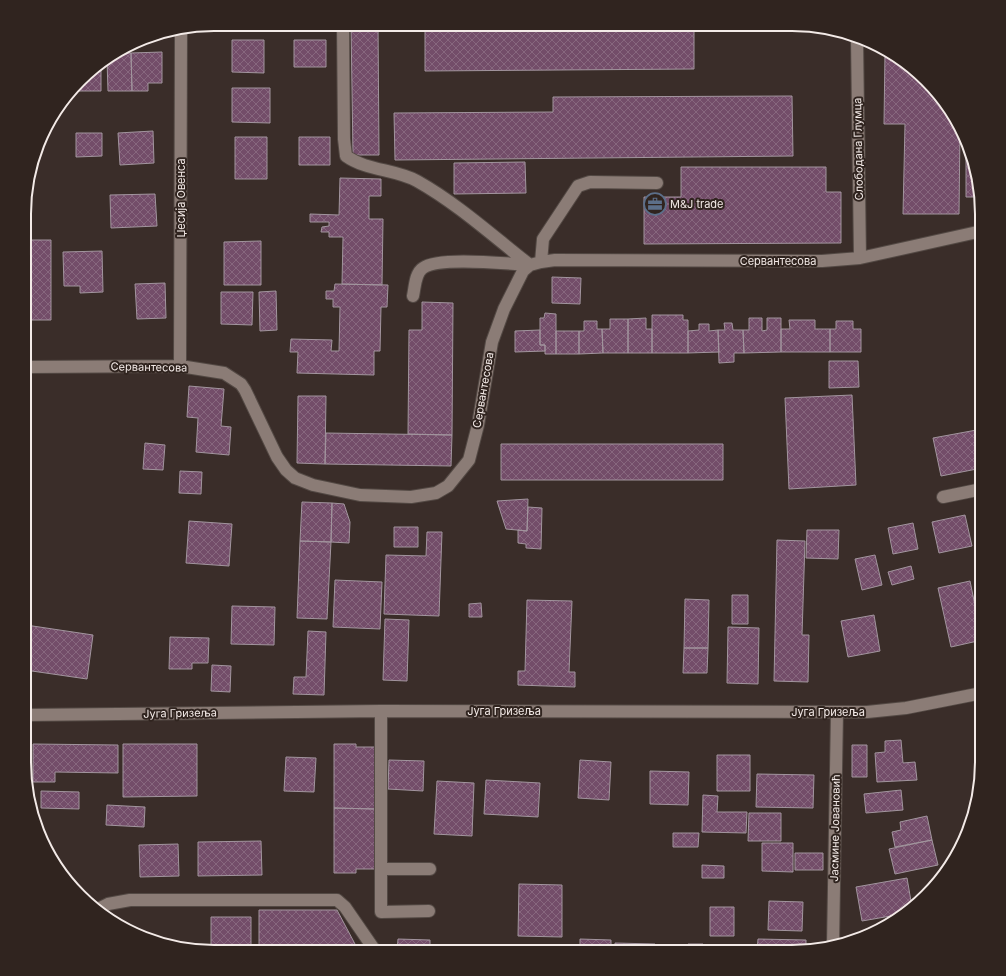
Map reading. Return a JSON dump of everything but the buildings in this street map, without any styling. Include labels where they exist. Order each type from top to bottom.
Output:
[{"type":"street","points":[[343,31],[344,139],[346,156],[363,165],[403,174],[436,192],[536,263]]},
{"type":"street","name":"Џесија Овенса","points":[[180,366],[181,35]]},
{"type":"street","name":"Слободана Глумца","points":[[857,43],[860,258]]},
{"type":"street","points":[[536,263],[543,239],[578,186],[590,182],[657,183]]},
{"type":"street","name":"Сервантесова","points":[[31,367],[180,366],[224,373],[241,384],[257,412],[278,458],[286,470],[304,482],[360,495],[411,497],[436,493],[452,483],[469,460],[478,425],[490,352],[496,328],[523,271],[536,263],[584,259],[815,261],[860,258],[975,233]]},
{"type":"street","points":[[413,296],[417,276],[423,268],[438,262],[536,263]]},
{"type":"street","points":[[943,497],[975,490]]},
{"type":"street","name":"Југа Гризеља","points":[[31,715],[381,711],[642,713],[867,712],[906,708],[975,694]]},
{"type":"street","points":[[381,711],[380,912],[429,911]]},
{"type":"street","name":"Јасмине Јовановић","points":[[833,940],[837,712]]},
{"type":"street","points":[[381,869],[430,869]]},
{"type":"street","points":[[103,907],[108,904],[130,900],[330,899],[341,902],[346,907],[371,945]]},
{"type":"place","name":"M&J trade","points":[[655,204]]}]
